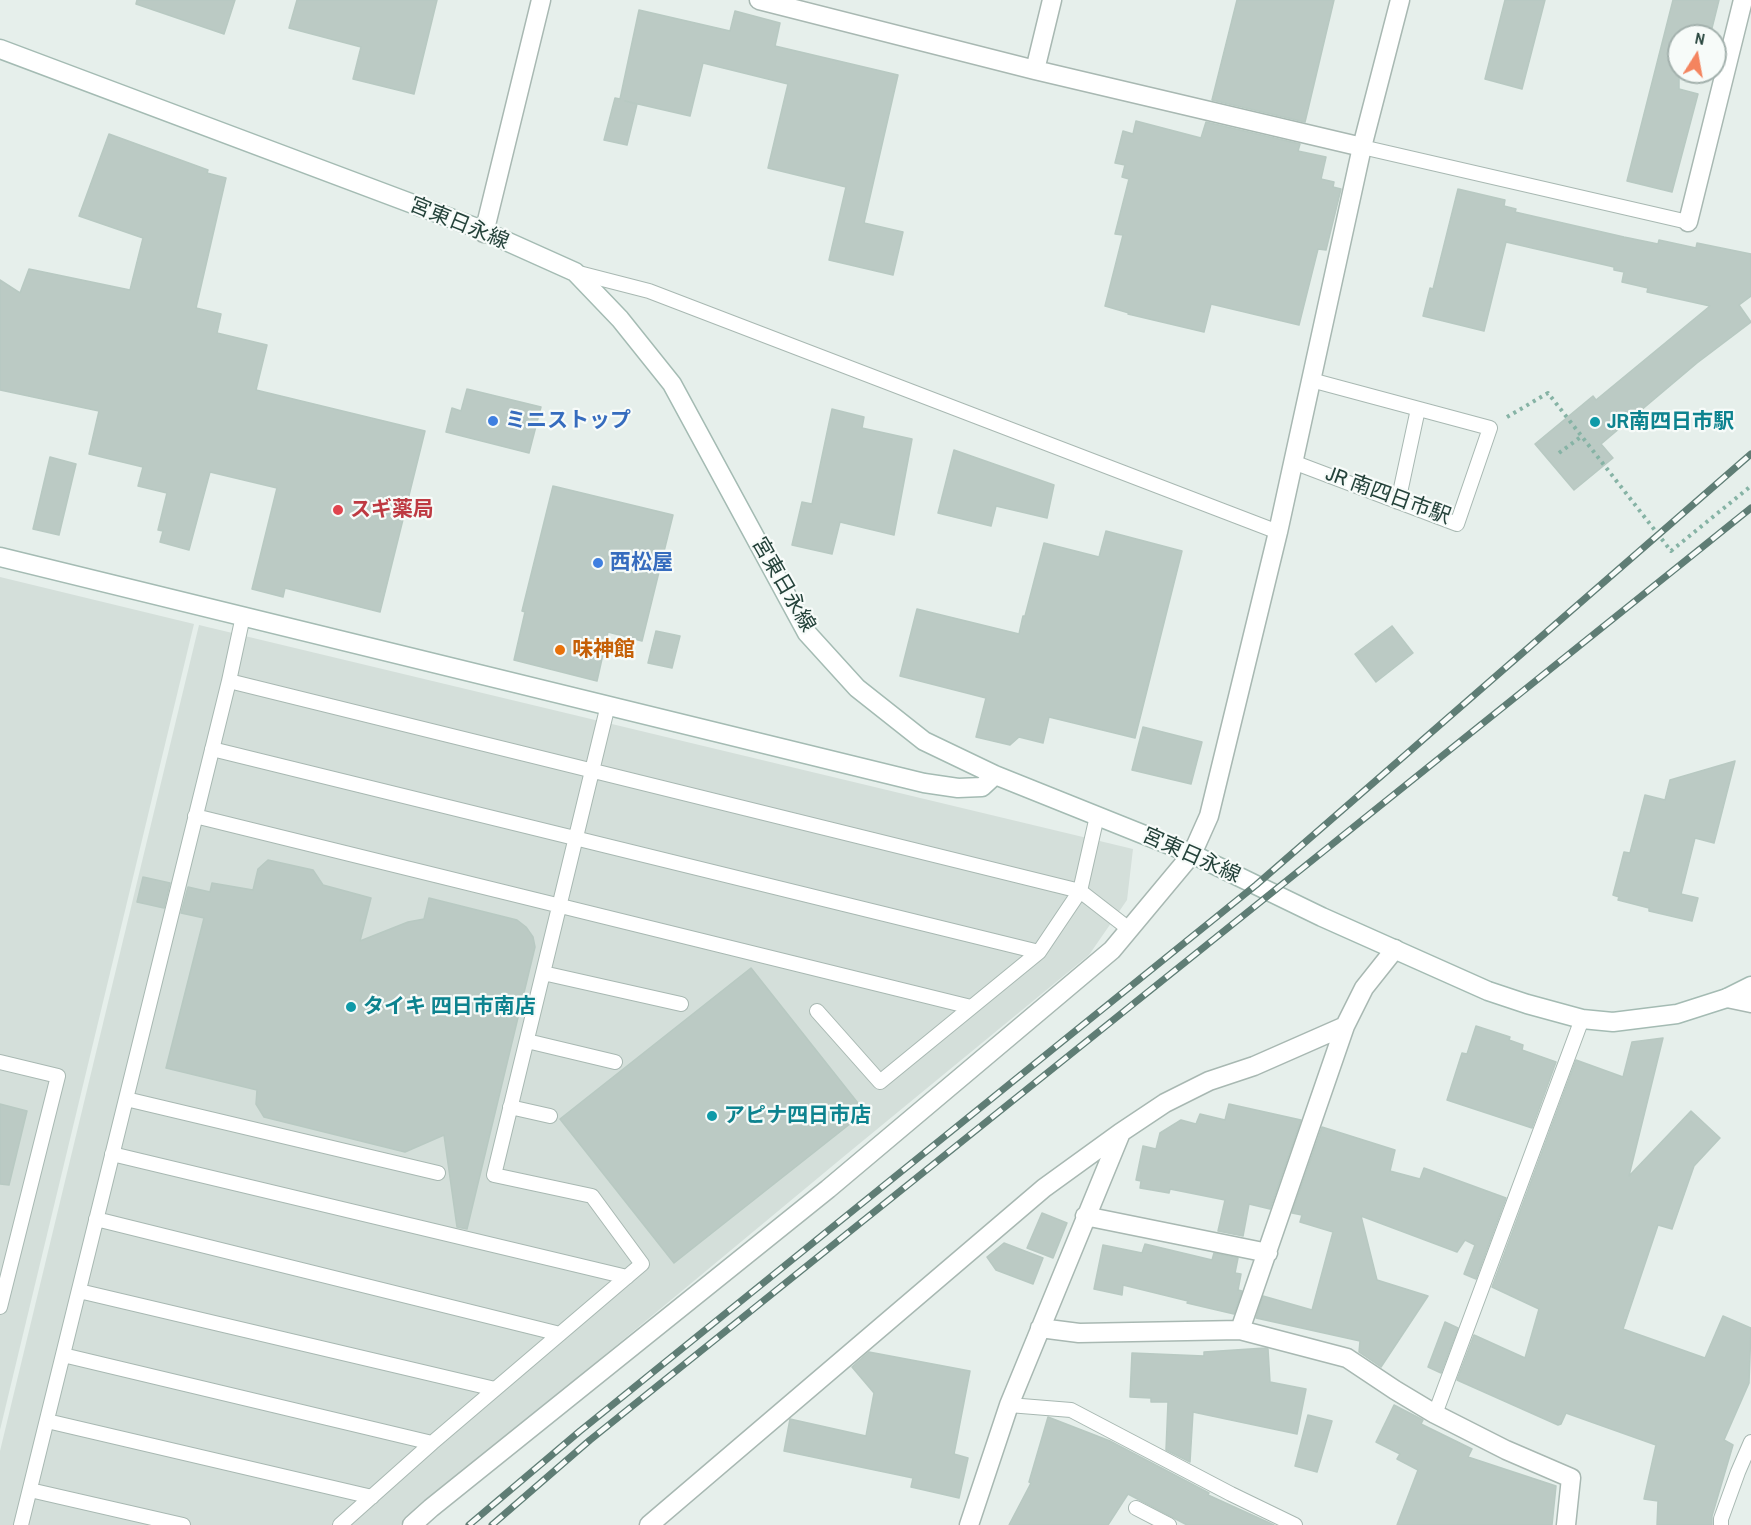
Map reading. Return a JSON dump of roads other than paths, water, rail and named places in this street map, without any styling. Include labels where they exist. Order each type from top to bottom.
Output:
[{"type":"street","points":[[484,233],[541,0]]},
{"type":"street","points":[[759,0],[1035,70],[1362,147]]},
{"type":"street","points":[[1035,70],[1052,0]]},
{"type":"street","points":[[412,1525],[430,1508],[828,1189],[1112,950],[1192,854],[1209,816],[1278,532],[1362,147],[1401,0]]},
{"type":"street","points":[[1688,222],[1743,0]]},
{"type":"street","name":"宮東日永線","points":[[0,49],[477,228],[574,272],[620,319],[672,384],[807,633],[857,688],[924,741],[995,774],[1192,854],[1488,991],[1527,1004],[1582,1019],[1613,1022],[1677,1014],[1727,998],[1751,986]]},
{"type":"street","points":[[0,557],[924,783],[958,788],[982,787],[995,774]]},
{"type":"street","points":[[1240,1330],[1345,1026],[1364,988],[1395,949]]},
{"type":"street","points":[[1727,998],[1751,1003]]},
{"type":"street","points":[[649,1525],[1044,1188],[1120,1133],[1164,1103],[1209,1081],[1254,1066],[1345,1026]]},
{"type":"street","points":[[969,1525],[1009,1405],[1120,1133]]},
{"type":"street","points":[[1085,1216],[1268,1252]]},
{"type":"street","points":[[1040,1329],[1079,1333],[1240,1330],[1347,1358],[1435,1414],[1506,1450],[1572,1478],[1566,1525]]},
{"type":"lane","points":[[1362,147],[1688,222]]},
{"type":"lane","points":[[574,272],[649,291],[1278,532]]},
{"type":"lane","points":[[1311,380],[1418,409],[1398,502]]},
{"type":"lane","name":"JR 南四日市駅","points":[[1293,462],[1457,525],[1490,428],[1418,409]]},
{"type":"lane","points":[[21,1525],[229,681],[243,616]]},
{"type":"lane","points":[[229,681],[1080,891],[1130,929]]},
{"type":"lane","points":[[340,1525],[432,1443],[642,1264],[592,1196],[494,1175],[609,705]]},
{"type":"lane","points":[[212,749],[1039,952]]},
{"type":"lane","points":[[195,816],[971,1007]]},
{"type":"lane","points":[[817,1011],[880,1082],[1039,952],[1080,891],[1097,816]]},
{"type":"lane","points":[[543,973],[681,1004]]},
{"type":"lane","points":[[1435,1414],[1582,1019]]},
{"type":"lane","points":[[527,1041],[615,1062]]},
{"type":"lane","points":[[0,1062],[58,1076],[0,1306]]},
{"type":"lane","points":[[126,1099],[438,1173]]},
{"type":"lane","points":[[510,1107],[550,1116]]},
{"type":"lane","points":[[112,1154],[627,1277]]},
{"type":"lane","points":[[96,1219],[560,1334]]},
{"type":"lane","points":[[79,1291],[495,1389]]},
{"type":"lane","points":[[63,1355],[432,1443]]},
{"type":"lane","points":[[1009,1405],[1071,1410],[1295,1525]]},
{"type":"lane","points":[[47,1420],[372,1497]]},
{"type":"lane","points":[[1721,1525],[1738,1472],[1751,1442]]},
{"type":"lane","points":[[30,1490],[183,1525]]},
{"type":"lane","points":[[1136,1508],[1169,1525]]},
{"type":"railway","points":[[469,1525],[580,1431],[1256,885],[1751,454]]},
{"type":"railway","points":[[492,1525],[590,1440],[1751,508]]},
{"type":"place","name":"ミニストップ","points":[[493,421]]},
{"type":"place","name":"JR南四日市駅","points":[[1595,422]]},
{"type":"place","name":"スギ薬局","points":[[338,510]]},
{"type":"place","name":"西松屋","points":[[598,563]]},
{"type":"place","name":"味神館","points":[[560,650]]},
{"type":"place","name":"タイキ 四日市南店","points":[[351,1007]]},
{"type":"place","name":"アピナ四日市店","points":[[712,1116]]}]
